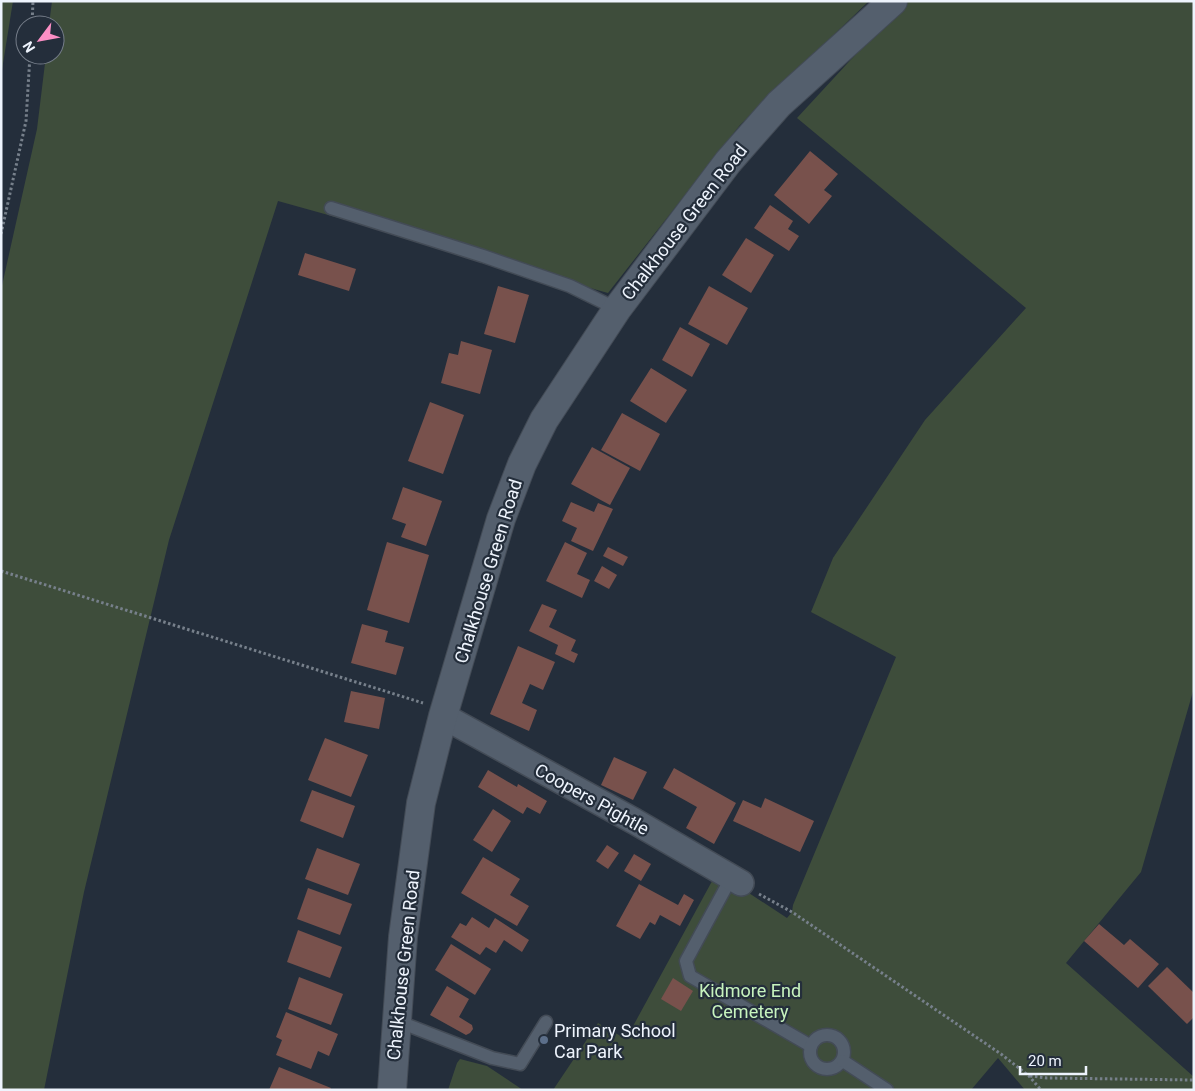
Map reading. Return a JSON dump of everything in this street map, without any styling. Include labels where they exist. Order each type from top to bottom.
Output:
[{"type":"street","name":"Chalkhouse Green Road","points":[[392,1090],[403,937],[421,803],[443,716],[501,519],[522,464],[544,420],[617,309],[728,162],[773,111],[823,63],[893,1]]},
{"type":"street","name":"Coopers Pightle","points":[[443,716],[634,821],[736,881]]},
{"type":"lane","points":[[331,208],[483,256],[570,286],[617,309]]},
{"type":"lane","points":[[736,881],[686,961],[690,976],[810,1046]]},
{"type":"lane","points":[[397,1021],[492,1058],[520,1064],[546,1022]]},
{"type":"lane","points":[[822,1035],[831,1035],[838,1038],[844,1045],[843,1061],[837,1067],[828,1070],[820,1068],[813,1063],[810,1046],[815,1039],[822,1035]]},
{"type":"lane","points":[[843,1061],[887,1090]]},
{"type":"path","points":[[32,15],[33,1]]},
{"type":"path","points":[[1,234],[26,122],[29,65]]},
{"type":"path","points":[[1,571],[428,705],[443,716]]},
{"type":"path","points":[[736,881],[792,912],[1000,1054],[1029,1076],[1042,1090]]},
{"type":"path","points":[[1029,1076],[1047,1078],[1194,1080]]},
{"type":"green space","points":[[1,1],[13,1],[1,76]]},
{"type":"green space","points":[[52,1],[869,1],[740,125],[608,293],[278,201],[169,540],[84,892],[44,1090],[1,1090],[1,290],[37,129],[45,65],[65,65],[65,15],[50,15]]},
{"type":"green space","name":"Kidmore End Cemetery","points":[[905,1],[1194,1],[1194,688],[1141,872],[1066,963],[1194,1077],[1194,1090],[1025,1090],[998,1058],[971,1090],[553,1090],[598,1023],[626,1039],[717,872],[787,918],[792,912],[793,905],[896,657],[811,612],[833,558],[925,420],[1026,308],[797,118]]},
{"type":"green space","points":[[460,1059],[487,1066],[523,1090],[448,1090]]},
{"type":"building","points":[[810,151],[838,174],[824,190],[832,196],[809,224],[774,195]]},
{"type":"building","points":[[770,205],[793,221],[788,229],[799,236],[789,251],[754,228]]},
{"type":"building","points":[[746,238],[774,255],[751,293],[722,275]]},
{"type":"building","points":[[305,253],[356,269],[349,291],[298,275]]},
{"type":"building","points":[[498,286],[529,295],[515,343],[484,334]]},
{"type":"building","points":[[709,286],[748,308],[727,345],[688,324]]},
{"type":"building","points":[[680,327],[710,344],[692,377],[662,360]]},
{"type":"building","points":[[461,341],[492,350],[480,394],[441,383],[449,353],[458,355]]},
{"type":"building","points":[[651,368],[687,390],[666,423],[630,401]]},
{"type":"building","points":[[430,402],[464,415],[443,474],[408,461]]},
{"type":"building","points":[[622,413],[660,434],[640,471],[601,450]]},
{"type":"building","points":[[592,447],[630,468],[610,505],[571,484]]},
{"type":"building","points":[[403,487],[442,501],[426,546],[401,537],[406,524],[392,519]]},
{"type":"building","points":[[571,502],[594,512],[598,503],[613,509],[593,551],[571,541],[577,528],[562,521]]},
{"type":"building","points":[[387,542],[429,555],[409,623],[367,610]]},
{"type":"building","points":[[565,542],[587,553],[577,574],[590,580],[582,598],[546,581]]},
{"type":"building","points":[[608,547],[628,557],[623,566],[603,556]]},
{"type":"building","points":[[602,566],[617,575],[609,589],[594,581]]},
{"type":"building","points":[[542,604],[557,610],[549,627],[576,640],[571,651],[578,654],[574,663],[555,654],[558,645],[529,631]]},
{"type":"building","points":[[362,624],[388,631],[385,642],[404,647],[396,675],[351,663]]},
{"type":"building","points":[[518,646],[555,662],[543,690],[530,684],[522,703],[537,710],[529,731],[490,714]]},
{"type":"building","points":[[351,691],[385,698],[379,729],[344,722]]},
{"type":"building","points":[[325,738],[368,755],[351,797],[308,780]]},
{"type":"building","points":[[614,757],[647,772],[633,800],[601,785]]},
{"type":"building","points":[[674,768],[736,803],[714,844],[686,828],[697,807],[663,788]]},
{"type":"building","points":[[488,770],[517,787],[518,784],[547,801],[540,814],[527,807],[523,814],[478,787]]},
{"type":"building","points":[[312,790],[355,806],[343,838],[300,821]]},
{"type":"building","points":[[765,798],[814,821],[800,852],[733,821],[743,800],[761,808]]},
{"type":"building","points":[[493,809],[511,821],[492,852],[473,840]]},
{"type":"building","points":[[607,845],[619,853],[608,869],[596,861]]},
{"type":"building","points":[[317,848],[360,864],[348,895],[305,879]]},
{"type":"building","points":[[634,854],[651,864],[641,881],[624,871]]},
{"type":"building","points":[[483,857],[520,879],[510,895],[529,906],[517,926],[461,893]]},
{"type":"building","points":[[639,884],[678,905],[684,894],[694,900],[680,926],[660,915],[655,925],[650,922],[640,939],[616,926]]},
{"type":"building","points":[[308,888],[352,904],[340,935],[297,919]]},
{"type":"building","points":[[472,917],[489,928],[495,918],[529,940],[522,952],[504,940],[496,953],[486,947],[480,955],[451,937],[460,923],[466,926]]},
{"type":"building","points":[[1099,924],[1124,945],[1130,939],[1159,964],[1138,988],[1084,941]]},
{"type":"building","points":[[298,930],[342,947],[330,978],[287,962]]},
{"type":"building","points":[[451,944],[491,969],[475,995],[435,970]]},
{"type":"building","points":[[1167,967],[1194,993],[1194,1017],[1187,1024],[1148,986]]},
{"type":"building","points":[[299,977],[343,994],[331,1025],[288,1009]]},
{"type":"building","points":[[673,978],[693,991],[681,1011],[661,999]]},
{"type":"building","points":[[447,986],[469,999],[459,1017],[472,1025],[473,1029],[466,1035],[430,1015]]},
{"type":"building","points":[[286,1012],[338,1034],[329,1056],[318,1051],[311,1069],[276,1055],[282,1040],[276,1037]]},
{"type":"building","points":[[279,1067],[331,1088],[330,1090],[269,1090]]},
{"type":"place","name":"Primary School Car Park","points":[[544,1040]]}]
